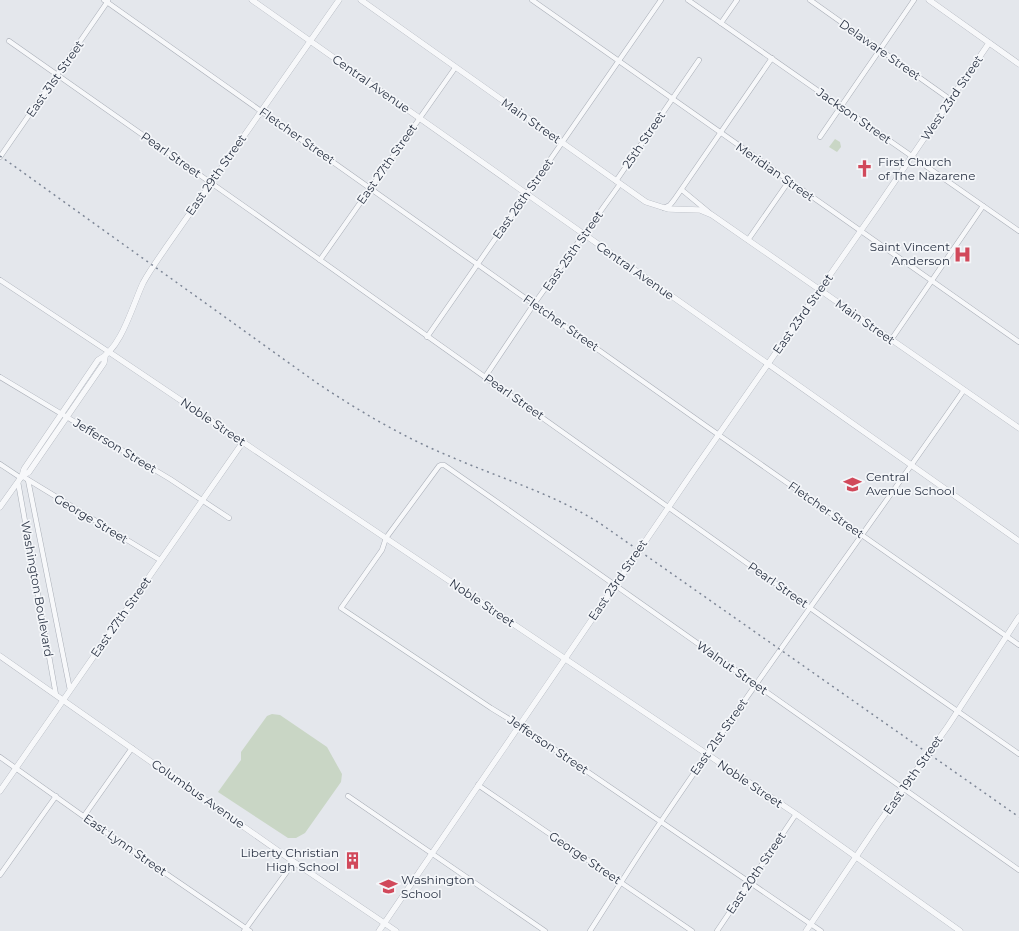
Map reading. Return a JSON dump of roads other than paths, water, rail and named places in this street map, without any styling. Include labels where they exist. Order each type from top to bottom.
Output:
[{"type":"street","name":"Central Avenue","points":[[252,0],[1019,541]]},
{"type":"street","name":"East 29th Street","points":[[0,506],[20,479],[29,472],[104,363],[107,354],[120,336],[131,316],[146,277],[339,0]]},
{"type":"street","name":"Main Street","points":[[361,0],[646,202],[664,208],[700,210],[712,215]]},
{"type":"street","name":"Meridian Street","points":[[532,0],[1019,342]]},
{"type":"street","name":"East 26th Street","points":[[427,337],[661,0]]},
{"type":"street","name":"Jackson Street","points":[[688,0],[1019,231]]},
{"type":"street","points":[[721,23],[737,0]]},
{"type":"street","name":"Delaware Street","points":[[810,0],[951,100]]},
{"type":"street","points":[[820,137],[914,0]]},
{"type":"street","points":[[929,0],[1019,64]]},
{"type":"street","name":"East 31st Street","points":[[0,157],[107,1]]},
{"type":"street","name":"Fletcher Street","points":[[107,1],[477,264],[1019,645]]},
{"type":"street","name":"Pearl Street","points":[[9,41],[1019,754]]},
{"type":"street","name":"West 23rd Street","points":[[861,231],[989,43]]},
{"type":"street","points":[[664,208],[673,202],[682,190],[772,58]]},
{"type":"street","name":"25th Street","points":[[618,183],[699,60]]},
{"type":"street","name":"East 27th Street","points":[[320,260],[455,68]]},
{"type":"street","points":[[748,240],[789,181]]},
{"type":"street","name":"East 25th Street","points":[[485,377],[534,304],[585,235],[618,183]]},
{"type":"street","name":"Main Street","points":[[682,190],[712,215],[1019,428]]},
{"type":"street","points":[[891,340],[984,206]]},
{"type":"street","name":"East 23rd Street","points":[[379,931],[718,434],[861,231]]},
{"type":"street","name":"Noble Street","points":[[0,280],[107,354],[243,442],[796,814],[960,931]]},
{"type":"street","name":"East 29th Street","points":[[20,479],[24,468],[98,360],[107,354]]},
{"type":"street","name":"Jefferson Street","points":[[0,377],[170,479],[229,518]]},
{"type":"street","name":"East 21st Street","points":[[590,931],[660,822],[809,607],[862,535],[964,390]]},
{"type":"street","name":"East 27th Street","points":[[0,791],[243,442]]},
{"type":"street","name":"George Street","points":[[0,464],[20,479],[28,480],[160,560]]},
{"type":"street","name":"Walnut Street","points":[[386,538],[439,466],[444,466],[1019,870]]},
{"type":"street","name":"Washington Boulevard","points":[[20,479],[56,696]]},
{"type":"street","name":"Washington Boulevard","points":[[28,480],[70,690]]},
{"type":"street","name":"Jefferson Street","points":[[386,538],[382,550],[341,608],[519,726],[821,931]]},
{"type":"street","name":"East 19th Street","points":[[806,931],[856,856],[958,711],[1019,617]]},
{"type":"street","name":"Columbus Avenue","points":[[0,656],[294,862],[396,931]]},
{"type":"street","points":[[84,816],[132,748]]},
{"type":"street","name":"East Lynn Street","points":[[0,757],[247,930]]},
{"type":"street","name":"George Street","points":[[478,785],[692,931]]},
{"type":"street","points":[[0,875],[56,796]]},
{"type":"street","points":[[348,796],[545,931]]},
{"type":"street","name":"East 20th Street","points":[[717,931],[796,814]]},
{"type":"street","points":[[247,930],[294,862]]},
{"type":"railway","points":[[0,156],[317,383],[349,404],[415,441],[545,495],[583,513],[601,524],[1019,817]]},
{"type":"place","name":"First Church of The Nazarene","points":[[865,169]]},
{"type":"place","name":"Saint Vincent Anderson","points":[[963,254]]},
{"type":"place","name":"Central Avenue School","points":[[853,484]]},
{"type":"place","name":"Liberty Christian High School","points":[[352,860]]},
{"type":"place","name":"Washington School","points":[[388,887]]}]
